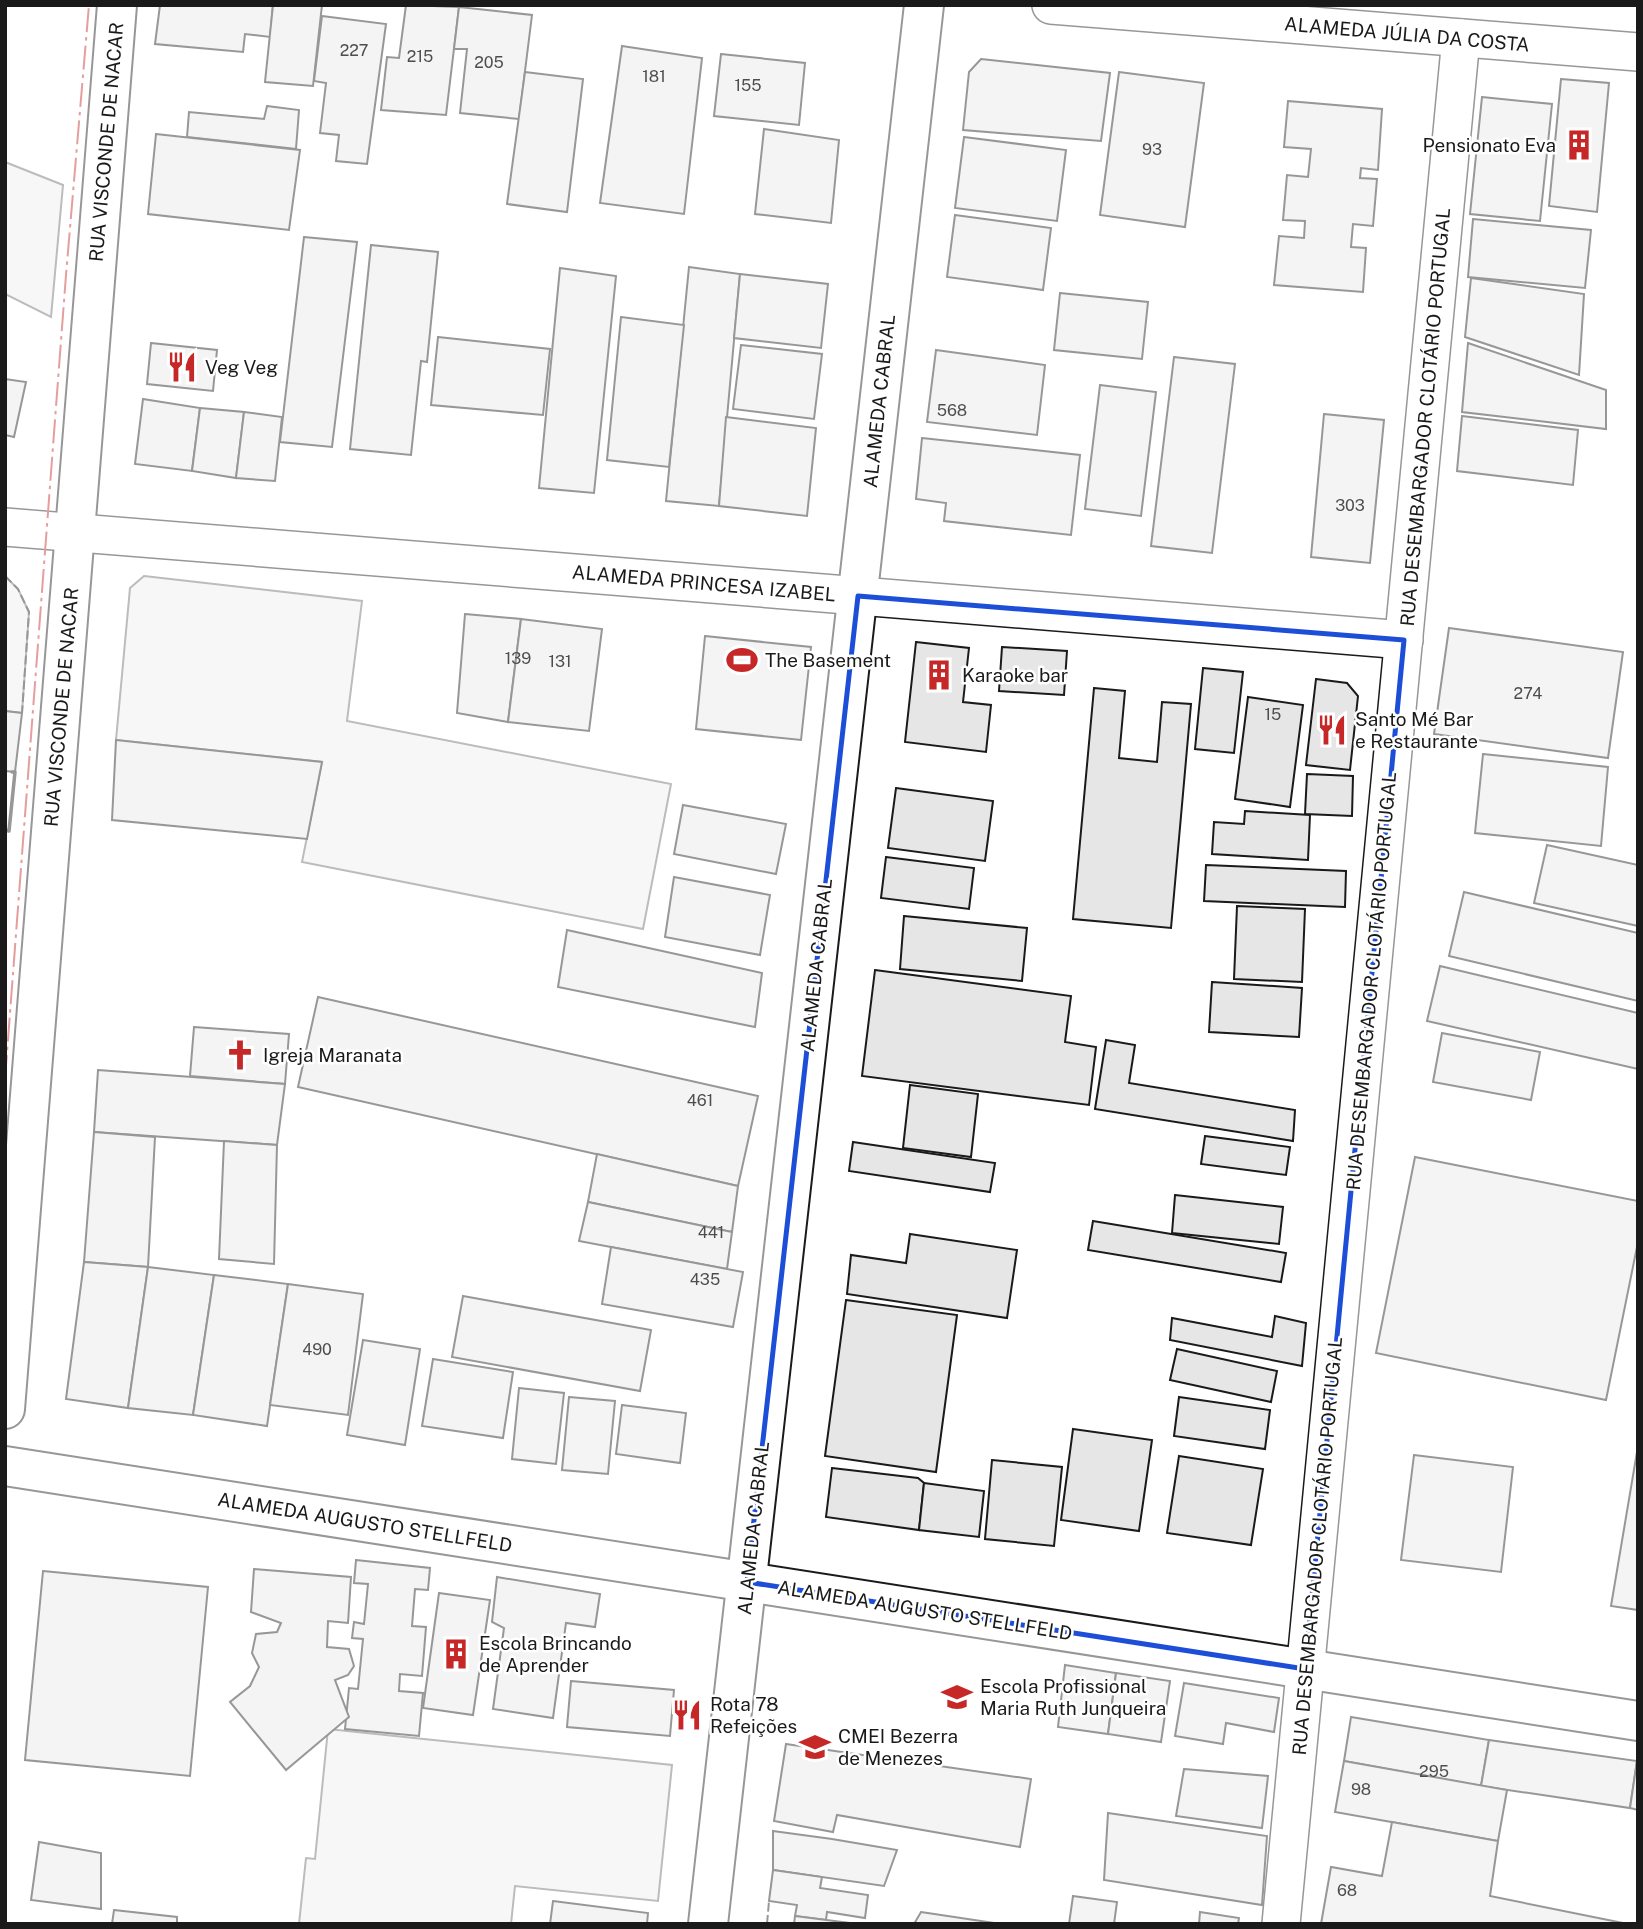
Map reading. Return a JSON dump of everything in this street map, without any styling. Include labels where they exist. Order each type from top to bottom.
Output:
[{"type":"street","name":"RUA VISCONDE DE NACAR","points":[[5,1409],[117,5]]},
{"type":"street","name":"ALAMEDA CABRAL","points":[[708,1924],[924,5]]},
{"type":"street","name":"ALAMEDA JÚLIA DA COSTA","points":[[1051,5],[1638,52]]},
{"type":"street","name":"RUA DESEMBARGADOR CLOTÁRIO PORTUGAL","points":[[1281,1924],[1461,38]]},
{"type":"street","name":"ALAMEDA PRINCESA IZABEL","points":[[5,527],[1404,640]]},
{"type":"street","name":"ALAMEDA AUGUSTO STELLFELD","points":[[5,1465],[1638,1721]]},
{"type":"highlighted area","points":[[858,596],[1404,640],[1305,1669],[747,1582]]},
{"type":"shaded area","points":[[5,162],[63,185],[51,317],[5,294]]},
{"type":"shaded area","points":[[5,576],[18,589],[29,612],[22,713],[5,711]]},
{"type":"shaded area","points":[[144,576],[362,601],[347,721],[671,784],[643,929],[302,862],[322,762],[116,740],[130,588]]},
{"type":"shaded area","points":[[328,1729],[672,1765],[658,1901],[515,1886],[511,1924],[299,1924],[306,1858],[315,1859]]},
{"type":"building","points":[[160,5],[273,5],[270,37],[245,34],[243,52],[155,44]]},
{"type":"building","points":[[273,5],[322,5],[313,86],[265,82]]},
{"type":"building","points":[[406,5],[459,7],[446,115],[381,110],[387,57],[399,58]]},
{"type":"building","points":[[459,7],[532,15],[519,119],[460,113],[467,49],[454,49]]},
{"type":"building","points":[[322,16],[386,24],[367,164],[336,161],[339,135],[320,133],[326,83],[314,81]]},
{"type":"building","points":[[622,46],[702,58],[684,214],[600,203]]},
{"type":"building","points":[[721,54],[805,63],[799,125],[714,116]]},
{"type":"building","points":[[981,59],[1110,73],[1101,141],[963,130],[969,72]]},
{"type":"building","points":[[525,72],[583,79],[567,212],[507,204]]},
{"type":"building","points":[[1119,72],[1204,83],[1185,227],[1100,215]]},
{"type":"building","name":"Pensionato Eva","points":[[1561,79],[1609,83],[1597,212],[1549,206]]},
{"type":"building","points":[[1482,97],[1552,104],[1540,221],[1470,214]]},
{"type":"building","points":[[1288,101],[1382,109],[1378,170],[1361,168],[1360,178],[1377,179],[1373,226],[1353,224],[1351,247],[1366,248],[1363,292],[1274,285],[1279,236],[1304,238],[1305,221],[1283,220],[1287,175],[1308,177],[1311,149],[1284,147]]},
{"type":"building","points":[[267,106],[299,110],[296,149],[187,137],[189,112],[264,119]]},
{"type":"building","points":[[764,129],[839,140],[831,223],[755,214]]},
{"type":"building","points":[[156,134],[300,150],[289,230],[148,214]]},
{"type":"building","points":[[964,137],[1066,150],[1057,221],[955,208]]},
{"type":"building","points":[[955,215],[1051,228],[1043,290],[947,277]]},
{"type":"building","points":[[1473,219],[1591,230],[1585,288],[1468,277]]},
{"type":"building","points":[[304,237],[357,242],[332,447],[280,442]]},
{"type":"building","points":[[371,245],[438,252],[427,362],[421,361],[411,455],[350,449]]},
{"type":"building","points":[[689,267],[740,274],[719,506],[666,501]]},
{"type":"building","points":[[560,268],[616,276],[594,493],[539,488]]},
{"type":"building","points":[[740,274],[828,284],[821,348],[734,338]]},
{"type":"building","points":[[1471,278],[1584,294],[1579,375],[1465,337]]},
{"type":"building","points":[[1060,293],[1148,302],[1142,359],[1054,350]]},
{"type":"building","points":[[621,317],[684,325],[669,467],[607,460]]},
{"type":"building","points":[[438,337],[550,349],[543,415],[431,405]]},
{"type":"building","name":"Veg Veg","points":[[151,343],[217,350],[213,391],[147,384]]},
{"type":"building","points":[[1468,343],[1606,390],[1606,429],[1462,412]]},
{"type":"building","points":[[741,345],[822,354],[814,419],[733,409]]},
{"type":"building","points":[[936,350],[1045,365],[1037,435],[927,422]]},
{"type":"building","points":[[1174,357],[1235,364],[1212,553],[1151,546]]},
{"type":"building","points":[[5,379],[26,382],[14,437],[5,435]]},
{"type":"building","points":[[1100,385],[1156,392],[1141,516],[1085,509]]},
{"type":"building","points":[[143,399],[200,408],[192,471],[135,464]]},
{"type":"building","points":[[200,408],[244,412],[236,478],[192,471]]},
{"type":"building","points":[[244,412],[282,417],[275,481],[236,478]]},
{"type":"building","points":[[1324,414],[1384,420],[1370,563],[1311,557]]},
{"type":"building","points":[[1462,416],[1578,430],[1573,485],[1457,471]]},
{"type":"building","points":[[726,417],[816,428],[807,516],[719,506]]},
{"type":"building","points":[[922,438],[1080,455],[1071,535],[944,521],[946,503],[916,499]]},
{"type":"building","points":[[465,614],[521,619],[508,722],[457,713]]},
{"type":"building","points":[[521,619],[602,629],[589,731],[508,722]]},
{"type":"building","points":[[1449,628],[1623,652],[1608,758],[1434,734]]},
{"type":"building","points":[[705,636],[811,647],[801,740],[696,729]]},
{"type":"building","name":"Karaoke bar","points":[[916,642],[969,648],[963,702],[991,705],[986,752],[905,742]]},
{"type":"building","points":[[1002,647],[1067,651],[1064,695],[999,691]]},
{"type":"building","points":[[1203,668],[1243,672],[1234,753],[1195,749]]},
{"type":"building","name":"Santo Mé Bar e Restaurante","points":[[1316,679],[1347,683],[1358,696],[1350,770],[1306,765]]},
{"type":"building","points":[[1094,688],[1125,691],[1119,758],[1157,762],[1162,702],[1191,704],[1171,928],[1073,919]]},
{"type":"building","points":[[1248,697],[1303,705],[1290,807],[1235,799]]},
{"type":"building","points":[[5,711],[22,713],[15,772],[5,771]]},
{"type":"building","points":[[116,740],[322,762],[307,839],[112,820]]},
{"type":"building","points":[[1483,754],[1608,767],[1601,846],[1475,833]]},
{"type":"building","points":[[1307,774],[1353,776],[1352,816],[1305,814]]},
{"type":"building","points":[[896,788],[993,801],[985,861],[888,848]]},
{"type":"building","points":[[683,805],[786,824],[776,874],[674,854]]},
{"type":"building","points":[[1245,811],[1310,815],[1308,860],[1212,854],[1214,822],[1244,824]]},
{"type":"building","points":[[1547,845],[1638,865],[1638,926],[1534,903]]},
{"type":"building","points":[[886,857],[974,868],[969,909],[881,898]]},
{"type":"building","points":[[1206,865],[1346,871],[1345,907],[1204,901]]},
{"type":"building","points":[[674,877],[770,895],[760,955],[665,937]]},
{"type":"building","points":[[1464,892],[1638,933],[1638,1001],[1449,956]]},
{"type":"building","points":[[1237,906],[1305,909],[1302,982],[1234,979]]},
{"type":"building","points":[[904,916],[1027,928],[1022,981],[900,969]]},
{"type":"building","points":[[567,930],[762,973],[755,1027],[558,987]]},
{"type":"building","points":[[1440,966],[1638,1013],[1638,1069],[1427,1021]]},
{"type":"building","points":[[875,970],[1071,996],[1065,1042],[1096,1047],[1089,1105],[862,1076]]},
{"type":"building","points":[[1212,982],[1302,988],[1299,1037],[1209,1032]]},
{"type":"building","points":[[318,997],[758,1096],[738,1186],[298,1087]]},
{"type":"building","name":"Igreja Maranata","points":[[194,1027],[289,1034],[285,1084],[190,1076]]},
{"type":"building","points":[[1442,1033],[1540,1052],[1531,1100],[1433,1082]]},
{"type":"building","points":[[1106,1040],[1135,1045],[1129,1083],[1295,1110],[1293,1141],[1095,1109]]},
{"type":"building","points":[[98,1070],[285,1084],[277,1145],[94,1132]]},
{"type":"building","points":[[910,1085],[978,1094],[971,1157],[903,1148]]},
{"type":"building","points":[[94,1132],[155,1137],[148,1267],[84,1262]]},
{"type":"building","points":[[1205,1136],[1290,1147],[1286,1175],[1201,1164]]},
{"type":"building","points":[[224,1141],[277,1145],[274,1264],[219,1259]]},
{"type":"building","points":[[853,1142],[995,1163],[990,1192],[849,1171]]},
{"type":"building","points":[[597,1154],[738,1186],[732,1232],[588,1202]]},
{"type":"building","points":[[1415,1157],[1638,1201],[1638,1242],[1606,1400],[1376,1353]]},
{"type":"building","points":[[1175,1195],[1283,1207],[1279,1244],[1172,1233]]},
{"type":"building","points":[[588,1202],[732,1232],[727,1269],[579,1241]]},
{"type":"building","points":[[1093,1221],[1286,1253],[1281,1282],[1088,1250]]},
{"type":"building","points":[[910,1234],[1017,1250],[1007,1318],[847,1294],[851,1255],[906,1263]]},
{"type":"building","points":[[611,1247],[743,1272],[733,1327],[602,1304]]},
{"type":"building","points":[[84,1262],[148,1267],[128,1408],[66,1399]]},
{"type":"building","points":[[148,1267],[214,1275],[193,1415],[128,1408]]},
{"type":"building","points":[[214,1275],[288,1284],[267,1426],[193,1415]]},
{"type":"building","points":[[288,1284],[363,1294],[348,1415],[270,1405]]},
{"type":"building","points":[[463,1296],[651,1330],[640,1391],[452,1357]]},
{"type":"building","points":[[846,1300],[957,1315],[936,1472],[825,1456]]},
{"type":"building","points":[[1275,1316],[1306,1323],[1302,1366],[1170,1340],[1172,1318],[1272,1337]]},
{"type":"building","points":[[363,1340],[420,1349],[405,1445],[347,1435]]},
{"type":"building","points":[[1177,1349],[1277,1371],[1271,1402],[1170,1380]]},
{"type":"building","points":[[433,1359],[513,1372],[503,1438],[422,1426]]},
{"type":"building","points":[[519,1388],[564,1393],[556,1464],[512,1459]]},
{"type":"building","points":[[569,1397],[615,1401],[608,1474],[562,1470]]},
{"type":"building","points":[[1179,1397],[1270,1410],[1265,1449],[1174,1436]]},
{"type":"building","points":[[622,1405],[686,1413],[680,1463],[616,1454]]},
{"type":"building","points":[[1073,1429],[1152,1440],[1139,1531],[1061,1520]]},
{"type":"building","points":[[1638,1446],[1638,1610],[1611,1606]]},
{"type":"building","points":[[1414,1455],[1513,1467],[1501,1572],[1401,1560]]},
{"type":"building","points":[[1179,1456],[1263,1469],[1251,1545],[1167,1533]]},
{"type":"building","points":[[992,1460],[1062,1467],[1054,1546],[985,1539]]},
{"type":"building","points":[[832,1468],[918,1478],[924,1483],[919,1530],[826,1517]]},
{"type":"building","points":[[924,1483],[984,1491],[979,1537],[919,1530]]},
{"type":"building","points":[[356,1560],[430,1568],[428,1590],[415,1589],[412,1626],[426,1627],[422,1676],[400,1674],[399,1691],[423,1693],[419,1736],[345,1729],[349,1688],[358,1689],[363,1639],[352,1638],[354,1622],[364,1624],[368,1584],[354,1583]]},
{"type":"building","points":[[254,1569],[351,1577],[348,1623],[328,1621],[327,1647],[349,1649],[354,1666],[348,1675],[335,1680],[349,1717],[286,1770],[230,1702],[250,1686],[259,1667],[252,1653],[256,1634],[277,1632],[281,1623],[251,1612]]},
{"type":"building","points":[[43,1571],[208,1587],[190,1776],[25,1760]]},
{"type":"building","points":[[497,1577],[600,1594],[595,1627],[566,1623],[553,1718],[493,1709],[504,1628],[492,1622]]},
{"type":"building","name":"Escola Brincando de Aprender","points":[[439,1593],[490,1600],[473,1715],[423,1708]]},
{"type":"building","points":[[1065,1665],[1116,1673],[1108,1734],[1058,1727]]},
{"type":"building","points":[[1116,1673],[1170,1681],[1161,1742],[1108,1734]]},
{"type":"building","points":[[571,1681],[674,1690],[670,1736],[567,1727]]},
{"type":"building","points":[[1184,1683],[1279,1698],[1274,1732],[1226,1723],[1223,1744],[1175,1736]]},
{"type":"building","points":[[1351,1717],[1489,1740],[1481,1786],[1344,1761]]},
{"type":"building","points":[[1489,1740],[1637,1761],[1630,1808],[1481,1786]]},
{"type":"building","points":[[786,1744],[1031,1779],[1020,1847],[837,1815],[833,1832],[774,1821]]},
{"type":"building","points":[[1344,1761],[1507,1790],[1498,1841],[1335,1812]]},
{"type":"building","points":[[1638,1761],[1638,1810],[1630,1808]]},
{"type":"building","points":[[1184,1769],[1268,1776],[1262,1828],[1176,1816]]},
{"type":"building","points":[[1108,1813],[1267,1836],[1262,1905],[1104,1880]]},
{"type":"building","points":[[1392,1822],[1498,1841],[1490,1896],[1628,1924],[1321,1924],[1331,1867],[1382,1876]]},
{"type":"building","points":[[773,1831],[897,1850],[884,1886],[773,1870]]},
{"type":"building","points":[[39,1842],[101,1853],[101,1909],[31,1900]]},
{"type":"building","points":[[773,1870],[822,1877],[820,1888],[868,1895],[865,1918],[827,1912],[826,1920],[795,1916],[797,1905],[769,1901]]},
{"type":"building","points":[[1073,1896],[1117,1902],[1114,1924],[1069,1924]]},
{"type":"building","points":[[553,1901],[648,1913],[647,1924],[550,1924]]},
{"type":"building","points":[[114,1910],[177,1917],[177,1924],[112,1924]]},
{"type":"building","points":[[921,1912],[1001,1924],[914,1924]]},
{"type":"building","points":[[1200,1912],[1239,1918],[1238,1924],[1199,1924]]},
{"type":"building","points":[[795,1916],[858,1924],[794,1924]]},
{"type":"fence","points":[[5,576],[18,589],[29,612],[22,713]]},
{"type":"fence","points":[[767,1924],[769,1901]]},
{"type":"wall","points":[[5,830],[9,831],[15,772],[12,772]]},
{"type":"power","points":[[5,1079],[89,5]]},
{"type":"place","name":"Pensionato Eva","points":[[1579,145]]},
{"type":"place","name":"Veg Veg","points":[[182,367]]},
{"type":"place","name":"The Basement","points":[[742,660]]},
{"type":"place","name":"Karaoke bar","points":[[939,675]]},
{"type":"place","name":"Santo Mé Bar e Restaurante","points":[[1332,730]]},
{"type":"place","name":"Igreja Maranata","points":[[240,1055]]},
{"type":"place","name":"Escola Brincando de Aprender","points":[[456,1654]]},
{"type":"place","name":"Escola Profissional Maria Ruth Junqueira","points":[[957,1697]]},
{"type":"place","name":"Rota 78 Refeições","points":[[687,1715]]},
{"type":"place","name":"CMEI Bezerra de Menezes","points":[[815,1747]]}]
